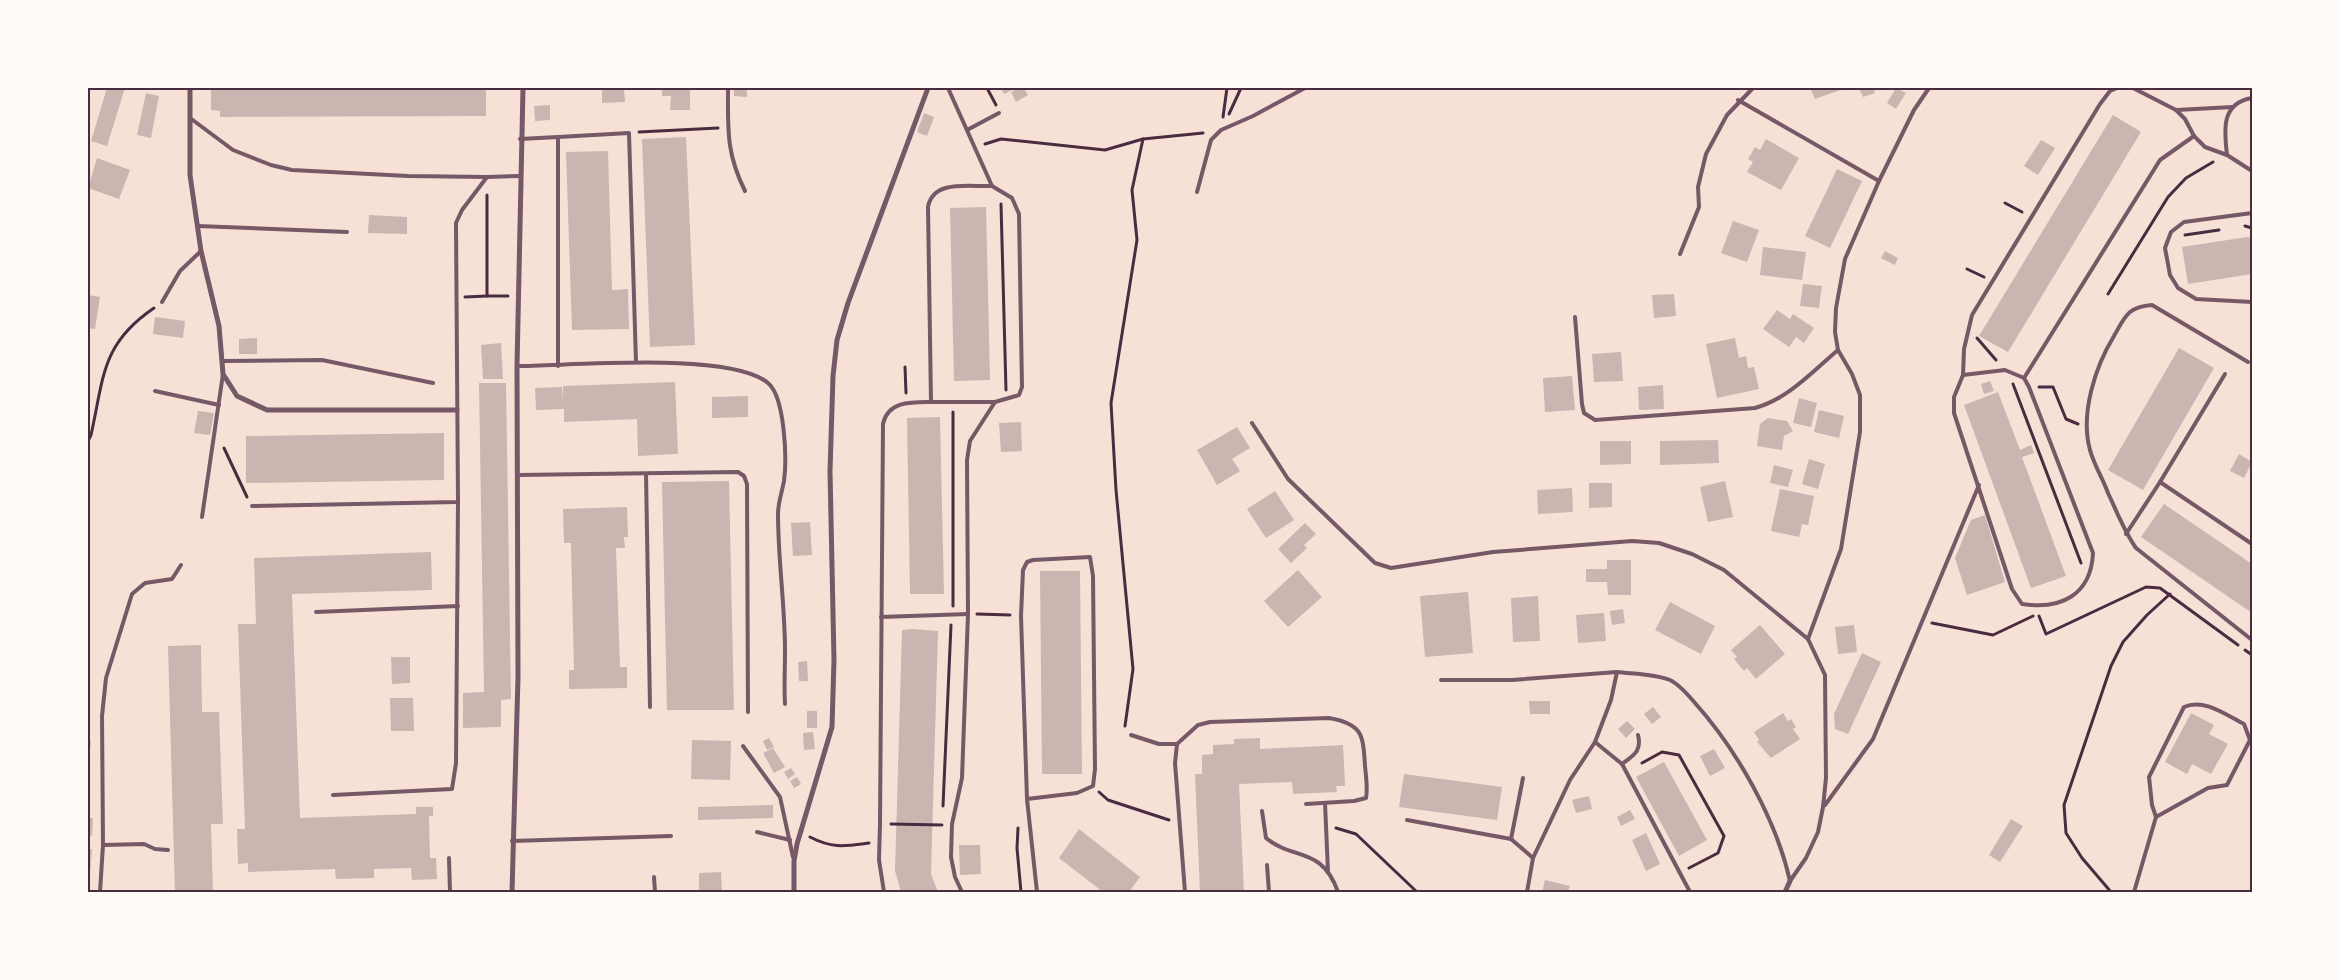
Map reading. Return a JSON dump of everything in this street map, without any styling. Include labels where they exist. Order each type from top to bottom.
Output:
[{"type":"street","points":[[190,88],[190,175],[201,250],[219,326],[223,374],[237,396],[267,410],[457,410]]},
{"type":"street","points":[[512,892],[518,677],[517,366],[520,139],[523,88]]},
{"type":"street","points":[[794,892],[794,861],[832,727],[834,660],[830,471],[833,376],[837,340],[848,303],[928,88]]},
{"type":"street","points":[[1785,892],[1790,881]]},
{"type":"lane","points":[[728,88],[728,145],[732,162],[745,191]]},
{"type":"lane","points":[[948,88],[992,186]]},
{"type":"lane","points":[[1197,192],[1211,140],[1221,130],[1253,116],[1305,88]]},
{"type":"lane","points":[[1680,254],[1699,206],[1698,187],[1706,154],[1727,115],[1738,100],[1753,88]]},
{"type":"lane","points":[[1808,639],[1841,548],[1860,432],[1860,395],[1852,374],[1838,350],[1836,308],[1845,260],[1879,181],[1914,110],[1929,88]]},
{"type":"lane","points":[[1963,375],[2006,370],[2024,378],[2029,387],[2093,553],[2092,569],[2088,580],[2078,592],[2062,601],[2045,606],[2022,604],[2012,590],[1954,413],[1954,397],[1963,375],[1964,349],[1969,324],[1992,281],[2100,104],[2110,91],[2117,88]]},
{"type":"lane","points":[[2133,88],[2176,110],[2185,119],[2194,136],[2205,147],[2227,155],[2252,171]]},
{"type":"lane","points":[[2227,155],[2225,120],[2233,107],[2243,99],[2252,98]]},
{"type":"lane","points":[[1738,100],[1879,181]]},
{"type":"lane","points":[[2176,110],[2233,107]]},
{"type":"lane","points":[[967,130],[999,113]]},
{"type":"lane","points":[[190,118],[234,150],[271,165],[292,170],[408,176],[520,176]]},
{"type":"lane","points":[[520,139],[629,133],[636,362]]},
{"type":"lane","points":[[2024,378],[2160,160],[2194,136]]},
{"type":"lane","points":[[558,137],[558,366]]},
{"type":"lane","points":[[333,795],[452,789],[456,762],[458,606],[456,223],[462,210],[487,176]]},
{"type":"lane","points":[[884,892],[878,842],[880,824],[883,424],[885,415],[891,408],[907,402],[931,402],[953,402],[996,402],[1019,395],[1022,387],[1019,214],[1016,203],[1001,190],[992,186],[940,188],[929,201],[931,402]]},
{"type":"lane","points":[[2252,213],[2184,222],[2172,232],[2166,248],[2170,275],[2178,288],[2196,299],[2252,302]]},
{"type":"lane","points":[[198,226],[348,232]]},
{"type":"lane","points":[[162,302],[180,271],[201,250]]},
{"type":"lane","points":[[2248,362],[2152,304],[2137,306],[2126,315],[2102,356],[2093,387],[2087,429],[2090,450],[2126,534],[2136,548],[2252,640]]},
{"type":"lane","points":[[1575,317],[1582,404],[1584,413],[1594,420],[1737,411],[1771,404],[1838,350]]},
{"type":"lane","points":[[222,362],[322,360],[433,383]]},
{"type":"lane","points":[[517,366],[636,362],[684,363],[723,368],[758,376],[768,383],[780,403],[785,469],[778,513],[785,651],[785,704]]},
{"type":"lane","points":[[202,517],[223,374]]},
{"type":"lane","points":[[2126,534],[2160,482],[2225,374]]},
{"type":"lane","points":[[155,391],[218,405]]},
{"type":"lane","points":[[962,892],[951,857],[952,824],[962,778],[968,614],[967,460],[970,441],[996,402]]},
{"type":"lane","points":[[1252,423],[1288,479],[1375,563],[1391,568],[1493,552],[1557,546],[1632,541],[1660,543],[1692,554],[1724,570],[1808,639],[1825,675],[1826,778],[1818,832],[1806,858],[1790,881]]},
{"type":"lane","points":[[517,475],[738,472],[744,476],[747,484],[748,712]]},
{"type":"lane","points":[[646,474],[650,707]]},
{"type":"lane","points":[[2160,482],[2252,544]]},
{"type":"lane","points":[[1823,807],[1873,739],[1979,485]]},
{"type":"lane","points":[[252,506],[458,502]]},
{"type":"lane","points":[[1027,799],[1059,793],[1077,793],[1093,786],[1095,769],[1093,576],[1090,557],[1027,562],[1023,566],[1021,616],[1027,799],[1037,892]]},
{"type":"lane","points":[[100,892],[103,846],[102,716],[106,678],[132,594],[145,583],[172,579],[181,565]]},
{"type":"lane","points":[[316,612],[458,606]]},
{"type":"lane","points":[[881,617],[968,614]]},
{"type":"lane","points":[[1441,680],[1512,680],[1617,672],[1672,680],[1708,718],[1736,758],[1769,820],[1785,859],[1790,881]]},
{"type":"lane","points":[[1527,892],[1533,858],[1570,780],[1596,742],[1611,700],[1617,672]]},
{"type":"lane","points":[[2134,892],[2156,817],[2152,805],[2149,777],[2184,707],[2194,702],[2203,704],[2244,724],[2250,740],[2227,785],[2208,788],[2156,817]]},
{"type":"lane","points":[[1131,735],[1160,744],[1176,744],[1198,725],[1210,722],[1329,718],[1347,721],[1354,726],[1363,738],[1366,798],[1354,801],[1306,804]]},
{"type":"lane","points":[[1622,764],[1636,753],[1640,743],[1638,735]]},
{"type":"lane","points":[[1596,742],[1622,764],[1626,770],[1690,892]]},
{"type":"lane","points":[[1176,744],[1175,763],[1185,892]]},
{"type":"lane","points":[[743,746],[778,793],[794,861]]},
{"type":"lane","points":[[1511,839],[1523,778]]},
{"type":"lane","points":[[1324,803],[1328,872]]},
{"type":"lane","points":[[1262,811],[1264,835],[1268,840],[1313,859],[1328,872],[1338,892]]},
{"type":"lane","points":[[1407,820],[1511,839],[1533,858]]},
{"type":"lane","points":[[757,832],[790,840]]},
{"type":"lane","points":[[512,841],[671,836]]},
{"type":"lane","points":[[103,846],[144,844],[155,849],[168,850]]},
{"type":"lane","points":[[449,858],[450,892]]},
{"type":"lane","points":[[1267,865],[1269,892]]},
{"type":"lane","points":[[654,877],[655,892]]},
{"type":"path","points":[[987,88],[999,113]]},
{"type":"path","points":[[1221,130],[1227,88]]},
{"type":"path","points":[[1221,130],[1241,88]]},
{"type":"path","points":[[629,133],[728,128]]},
{"type":"path","points":[[976,147],[1001,139],[1105,150],[1144,139],[1221,130]]},
{"type":"path","points":[[1131,735],[1124,724],[1133,669],[1116,490],[1111,403],[1137,240],[1132,190],[1144,139]]},
{"type":"path","points":[[2108,294],[2168,197],[2186,178],[2227,155]]},
{"type":"path","points":[[487,176],[487,296]]},
{"type":"path","points":[[1001,190],[1006,400]]},
{"type":"path","points":[[2005,203],[2031,217]]},
{"type":"path","points":[[2236,228],[2252,228]]},
{"type":"path","points":[[2176,240],[2185,236],[2228,229]]},
{"type":"path","points":[[1967,268],[1992,281]]},
{"type":"path","points":[[457,297],[518,296]]},
{"type":"path","points":[[88,441],[112,350],[119,338],[134,323],[162,302]]},
{"type":"path","points":[[1977,328],[1977,338],[2006,370],[2044,476],[2088,580]]},
{"type":"path","points":[[905,366],[907,402]]},
{"type":"path","points":[[2053,387],[2066,419]]},
{"type":"path","points":[[942,832],[950,630],[953,614],[953,402]]},
{"type":"path","points":[[215,431],[252,506]]},
{"type":"path","points":[[2040,618],[2046,634],[2146,587],[2160,588],[2252,655]]},
{"type":"path","points":[[2111,892],[2082,858],[2066,834],[2064,805],[2111,666],[2123,642],[2170,594]]},
{"type":"path","points":[[987,614],[1021,616]]},
{"type":"path","points":[[1923,621],[1993,635],[2038,614]]},
{"type":"path","points":[[1626,770],[1662,752],[1678,755],[1724,836],[1718,853],[1680,873]]},
{"type":"path","points":[[1093,786],[1108,800],[1179,824]]},
{"type":"path","points":[[897,823],[943,824]]},
{"type":"path","points":[[1326,826],[1356,834],[1417,892]]},
{"type":"path","points":[[801,832],[822,843],[837,846],[849,847],[878,842]]},
{"type":"path","points":[[1017,848],[1021,892]]},
{"type":"building","points":[[107,88],[125,88],[107,146],[91,141]]},
{"type":"building","points":[[211,88],[486,88],[486,116],[220,117],[220,111],[211,110]]},
{"type":"building","points":[[602,88],[624,88],[625,102],[602,103]]},
{"type":"building","points":[[662,88],[690,88],[690,110],[670,110],[671,96],[662,96]]},
{"type":"building","points":[[734,88],[747,88],[747,97],[734,96]]},
{"type":"building","points":[[1001,88],[1016,88],[1004,94]]},
{"type":"building","points":[[1024,88],[1028,95],[1016,102],[1011,92]]},
{"type":"building","points":[[1810,88],[1846,88],[1815,99]]},
{"type":"building","points":[[1859,88],[1873,88],[1875,93],[1863,97]]},
{"type":"building","points":[[1896,88],[1906,93],[1896,109],[1887,103]]},
{"type":"building","points":[[146,93],[159,96],[151,138],[137,135]]},
{"type":"building","points":[[550,105],[550,120],[535,121],[534,106]]},
{"type":"building","points":[[924,113],[934,117],[927,136],[917,132]]},
{"type":"building","points":[[2113,115],[2141,132],[2008,352],[1979,336]]},
{"type":"building","points":[[686,137],[695,345],[650,347],[642,139]]},
{"type":"building","points":[[1766,139],[1799,158],[1781,190],[1747,172],[1753,162],[1748,159],[1755,147],[1760,150]]},
{"type":"building","points":[[2041,140],[2055,148],[2038,175],[2024,166]]},
{"type":"building","points":[[608,151],[612,290],[628,289],[629,329],[572,330],[566,152]]},
{"type":"building","points":[[97,158],[130,170],[119,199],[88,188]]},
{"type":"building","points":[[1837,169],[1862,181],[1830,248],[1805,236]]},
{"type":"building","points":[[986,207],[990,380],[954,381],[950,208]]},
{"type":"building","points":[[369,215],[407,217],[407,234],[368,233]]},
{"type":"building","points":[[1733,221],[1759,230],[1747,262],[1721,253]]},
{"type":"building","points":[[2247,237],[2252,238],[2252,274],[2188,284],[2182,247]]},
{"type":"building","points":[[1763,247],[1806,252],[1802,280],[1760,275]]},
{"type":"building","points":[[1885,251],[1898,258],[1895,265],[1881,258]]},
{"type":"building","points":[[1803,284],[1822,286],[1819,308],[1800,306]]},
{"type":"building","points":[[1674,294],[1676,316],[1654,318],[1652,295]]},
{"type":"building","points":[[88,295],[100,297],[95,329],[88,328]]},
{"type":"building","points":[[1777,310],[1790,319],[1793,314],[1814,328],[1804,343],[1796,337],[1789,347],[1763,329]]},
{"type":"building","points":[[155,317],[185,321],[183,338],[153,334]]},
{"type":"building","points":[[257,338],[257,354],[239,354],[239,339]]},
{"type":"building","points":[[1735,338],[1739,358],[1746,356],[1748,368],[1754,367],[1759,389],[1717,398],[1706,344]]},
{"type":"building","points":[[501,343],[503,379],[483,379],[481,345]]},
{"type":"building","points":[[2179,348],[2214,368],[2143,490],[2108,470]]},
{"type":"building","points":[[1621,352],[1623,381],[1594,382],[1592,354]]},
{"type":"building","points":[[1572,376],[1575,410],[1545,412],[1543,378]]},
{"type":"building","points":[[1990,381],[1994,391],[1984,394],[1981,384]]},
{"type":"building","points":[[675,382],[678,454],[638,456],[637,419],[564,422],[564,409],[536,410],[535,388],[562,387],[563,402],[563,386]]},
{"type":"building","points":[[479,383],[506,383],[511,699],[501,700],[501,727],[463,728],[463,693],[484,692]]},
{"type":"building","points":[[1663,385],[1664,409],[1639,410],[1638,387]]},
{"type":"building","points":[[1998,392],[2020,450],[2031,445],[2034,453],[2022,457],[2066,576],[2031,588],[1964,405]]},
{"type":"building","points":[[748,396],[748,417],[712,418],[712,397]]},
{"type":"building","points":[[1799,398],[1817,403],[1811,427],[1793,423]]},
{"type":"building","points":[[1819,410],[1844,416],[1839,438],[1814,432]]},
{"type":"building","points":[[198,411],[214,413],[210,435],[194,433]]},
{"type":"building","points":[[940,417],[944,594],[910,594],[907,418]]},
{"type":"building","points":[[1768,418],[1787,421],[1793,431],[1784,436],[1782,450],[1757,446],[1760,424]]},
{"type":"building","points":[[1021,422],[1022,451],[1001,452],[999,423]]},
{"type":"building","points":[[1237,427],[1250,448],[1232,459],[1240,471],[1217,485],[1197,450]]},
{"type":"building","points":[[444,433],[444,480],[246,483],[246,436]]},
{"type":"building","points":[[1718,440],[1719,463],[1660,465],[1660,441]]},
{"type":"building","points":[[1600,441],[1631,441],[1631,464],[1600,465]]},
{"type":"building","points":[[2239,454],[2252,462],[2244,478],[2230,471]]},
{"type":"building","points":[[1809,459],[1825,464],[1818,489],[1802,484]]},
{"type":"building","points":[[1774,465],[1793,470],[1788,487],[1770,483]]},
{"type":"building","points":[[729,481],[734,710],[667,710],[662,482]]},
{"type":"building","points":[[1725,481],[1733,517],[1708,522],[1700,487]]},
{"type":"building","points":[[1589,483],[1612,483],[1612,507],[1589,508]]},
{"type":"building","points":[[1572,488],[1573,512],[1538,514],[1537,490]]},
{"type":"building","points":[[1780,489],[1814,496],[1808,525],[1802,524],[1799,537],[1771,531]]},
{"type":"building","points":[[1275,491],[1294,520],[1266,538],[1247,509]]},
{"type":"building","points":[[2164,504],[2252,564],[2252,613],[2141,537]]},
{"type":"building","points":[[627,507],[628,537],[624,537],[625,548],[616,548],[620,667],[627,667],[627,688],[569,689],[569,670],[574,670],[571,543],[564,543],[563,509]]},
{"type":"building","points":[[1985,515],[2005,582],[1967,595],[1955,558],[1971,520]]},
{"type":"building","points":[[810,522],[812,555],[793,556],[791,523]]},
{"type":"building","points":[[1305,523],[1316,534],[1304,545],[1307,548],[1291,563],[1278,549]]},
{"type":"building","points":[[431,552],[432,590],[292,594],[300,818],[416,814],[416,807],[433,807],[433,816],[429,816],[430,858],[436,858],[437,879],[412,880],[411,868],[374,869],[374,878],[336,879],[335,869],[248,872],[248,863],[238,864],[237,829],[245,829],[238,624],[256,624],[254,558]]},
{"type":"building","points":[[1607,560],[1631,560],[1631,595],[1608,595],[1607,582],[1586,582],[1586,569],[1607,569]]},
{"type":"building","points":[[1298,570],[1322,597],[1288,627],[1264,601]]},
{"type":"building","points":[[1040,571],[1080,571],[1082,774],[1042,774]]},
{"type":"building","points":[[1468,592],[1473,653],[1425,657],[1420,596]]},
{"type":"building","points":[[1538,596],[1540,641],[1513,642],[1511,598]]},
{"type":"building","points":[[1670,602],[1715,626],[1701,654],[1655,630]]},
{"type":"building","points":[[1623,609],[1625,623],[1612,625],[1610,611]]},
{"type":"building","points":[[1604,613],[1606,641],[1578,643],[1576,615]]},
{"type":"building","points":[[1760,625],[1785,654],[1756,679],[1747,668],[1744,671],[1734,659],[1737,657],[1731,650]]},
{"type":"building","points":[[1854,625],[1857,652],[1838,654],[1835,627]]},
{"type":"building","points":[[902,630],[938,631],[931,874],[938,892],[901,892],[895,871]]},
{"type":"building","points":[[201,645],[202,712],[219,712],[223,824],[211,824],[213,892],[175,892],[168,646]]},
{"type":"building","points":[[1862,653],[1881,662],[1848,734],[1835,729],[1834,714]]},
{"type":"building","points":[[391,657],[410,657],[410,683],[392,684]]},
{"type":"building","points":[[807,661],[808,681],[799,681],[798,662]]},
{"type":"building","points":[[390,698],[413,698],[414,731],[391,731]]},
{"type":"building","points":[[1529,701],[1550,701],[1550,714],[1530,714]]},
{"type":"building","points":[[1653,707],[1661,717],[1652,724],[1644,714]]},
{"type":"building","points":[[807,711],[817,711],[817,728],[807,728]]},
{"type":"building","points":[[1783,713],[1788,721],[1791,719],[1796,727],[1793,729],[1800,739],[1771,758],[1757,742],[1759,740],[1754,732]]},
{"type":"building","points":[[2191,713],[2214,725],[2209,734],[2228,744],[2211,774],[2192,764],[2187,774],[2165,762]]},
{"type":"building","points":[[1627,721],[1635,729],[1626,738],[1618,729]]},
{"type":"building","points":[[813,732],[815,749],[804,750],[803,733]]},
{"type":"building","points":[[769,738],[774,747],[767,750],[763,741]]},
{"type":"building","points":[[1260,738],[1260,749],[1343,745],[1345,786],[1336,786],[1337,792],[1293,794],[1292,782],[1239,784],[1244,892],[1200,892],[1195,774],[1202,774],[1202,755],[1213,754],[1213,745],[1234,744],[1234,739]]},
{"type":"building","points":[[692,740],[731,741],[730,780],[691,779]]},
{"type":"building","points":[[88,741],[91,741],[89,759],[88,759]]},
{"type":"building","points":[[773,748],[785,767],[774,773],[763,753]]},
{"type":"building","points":[[1714,749],[1725,768],[1710,776],[1700,756]]},
{"type":"building","points":[[1664,762],[1707,840],[1679,856],[1636,777]]},
{"type":"building","points":[[791,768],[795,774],[788,779],[784,772]]},
{"type":"building","points":[[1404,774],[1502,787],[1497,820],[1399,807]]},
{"type":"building","points":[[797,777],[801,784],[794,788],[790,781]]},
{"type":"building","points":[[1589,796],[1592,809],[1576,813],[1572,800]]},
{"type":"building","points":[[773,805],[773,818],[698,820],[698,807]]},
{"type":"building","points":[[1630,810],[1635,819],[1621,826],[1617,817]]},
{"type":"building","points":[[88,818],[93,818],[92,836],[88,835]]},
{"type":"building","points":[[2011,819],[2023,826],[2000,862],[1989,855]]},
{"type":"building","points":[[1079,829],[1140,877],[1129,892],[1103,892],[1059,858]]},
{"type":"building","points":[[1646,833],[1660,864],[1646,871],[1632,840]]},
{"type":"building","points":[[959,845],[980,845],[981,874],[960,875]]},
{"type":"building","points":[[88,849],[92,849],[89,886],[88,886]]},
{"type":"building","points":[[721,872],[722,892],[699,892],[699,873]]},
{"type":"building","points":[[1545,880],[1570,886],[1568,892],[1542,892]]}]
